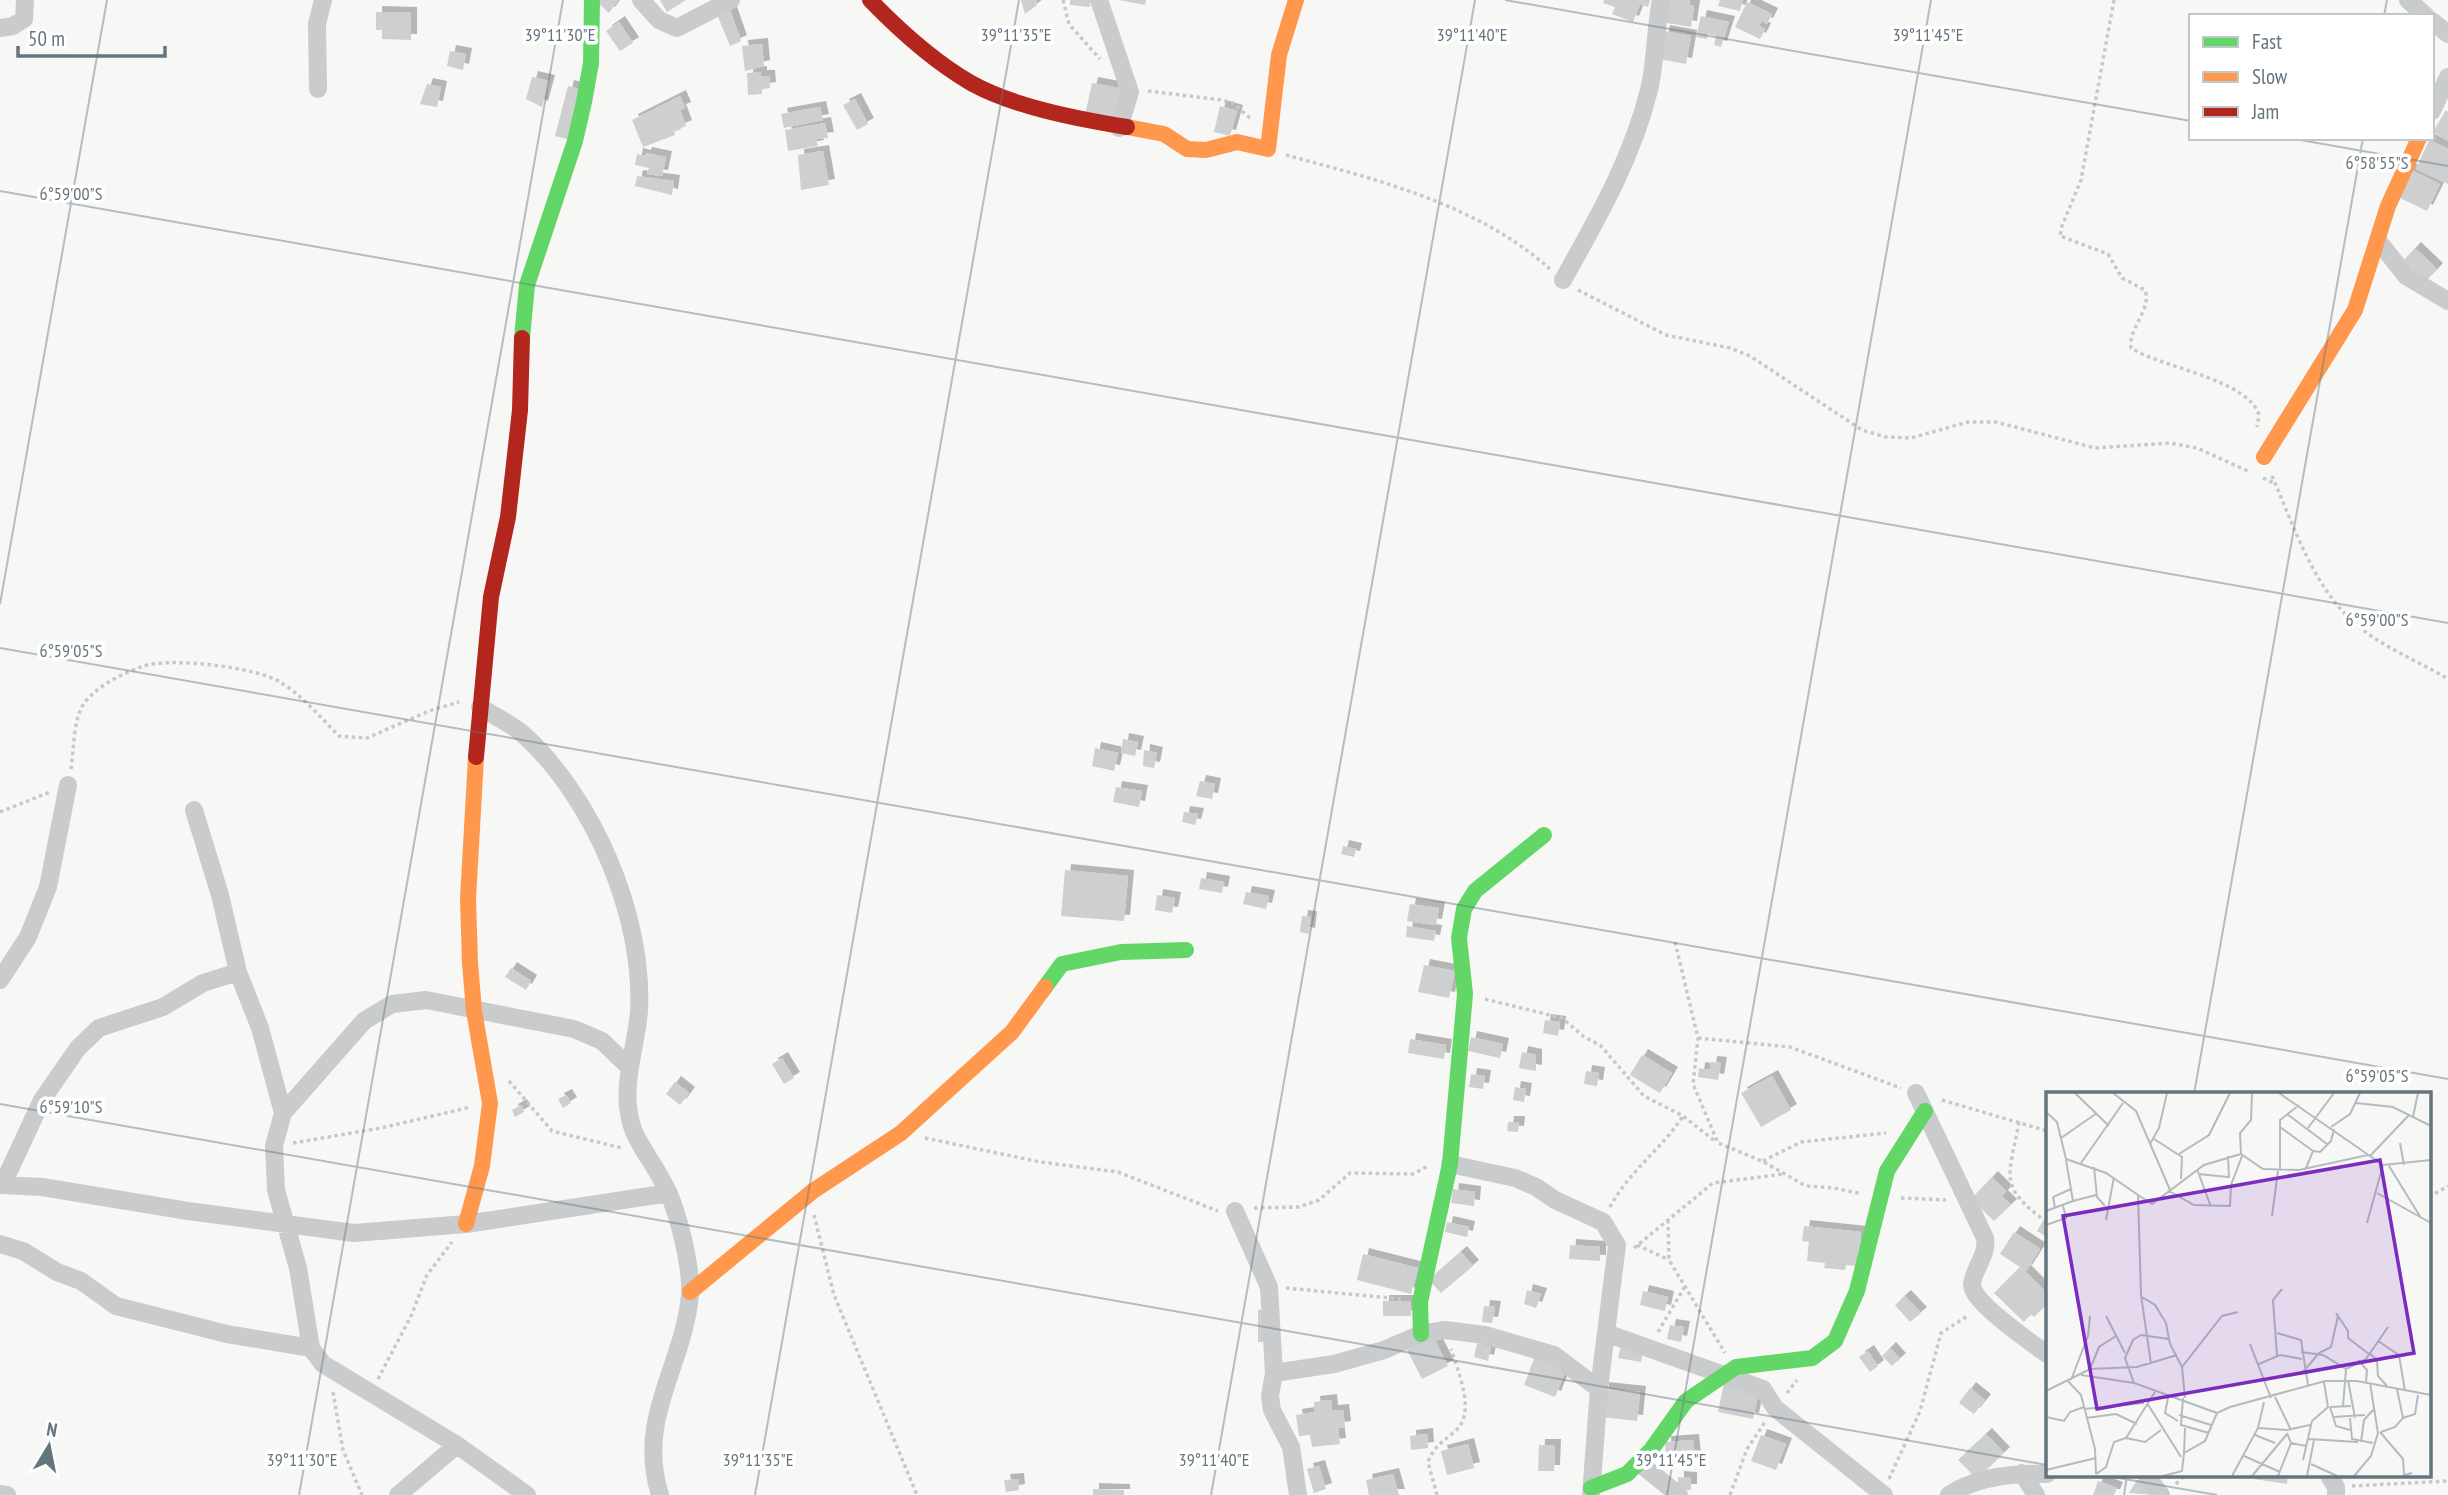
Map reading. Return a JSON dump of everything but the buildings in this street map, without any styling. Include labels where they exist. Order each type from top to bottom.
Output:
[{"type":"street","points":[[0,28],[13,26],[24,19],[25,0]]},
{"type":"street","points":[[318,89],[317,24],[323,0]]},
{"type":"street","points":[[463,1225],[482,1166],[490,1103],[474,1011],[468,899],[480,702],[491,597],[508,517],[520,410],[522,335],[527,285],[575,141],[584,102],[592,63],[592,0]]},
{"type":"street","points":[[641,0],[659,20],[677,29],[731,0]]},
{"type":"street","points":[[870,0],[899,30],[971,83],[999,95],[1119,128],[1164,134],[1187,149],[1206,150],[1237,142],[1268,149],[1279,55],[1296,0]]},
{"type":"street","points":[[1099,0],[1126,83],[1119,128]]},
{"type":"street","points":[[1563,280],[1612,193],[1634,135],[1649,89],[1661,0]]},
{"type":"street","points":[[2409,0],[2424,14]]},
{"type":"street","points":[[2434,23],[2448,34]]},
{"type":"street","points":[[2434,107],[2448,78]]},
{"type":"street","points":[[2264,457],[2349,321],[2379,242],[2388,206],[2418,140]]},
{"type":"street","points":[[2379,242],[2406,276],[2448,301]]},
{"type":"street","points":[[480,702],[523,734],[573,792],[613,869],[639,975],[639,1013],[628,1066],[634,1132],[669,1193],[684,1251],[690,1292],[684,1328],[659,1406],[653,1438],[652,1469],[660,1495]]},
{"type":"street","points":[[0,979],[28,937],[48,887],[68,785]]},
{"type":"street","points":[[194,810],[220,895],[238,972],[260,1028],[282,1113]]},
{"type":"street","points":[[1421,1334],[1420,1302],[1450,1164],[1465,994],[1458,938],[1464,909],[1475,891],[1544,835]]},
{"type":"street","points":[[690,1292],[813,1191],[901,1133],[1013,1031],[1062,964],[1121,952],[1186,950]]},
{"type":"street","points":[[238,972],[203,983],[163,1007],[99,1028],[78,1048],[42,1100],[1,1184],[354,1233],[463,1225],[669,1193]]},
{"type":"street","points":[[527,1495],[457,1445],[323,1364],[311,1348],[298,1269],[284,1222],[273,1169],[274,1146],[282,1113],[364,1021],[392,1004],[426,1000],[474,1011],[546,1021],[601,1041],[628,1066]]},
{"type":"street","points":[[1916,1093],[1951,1161],[1965,1201],[1985,1238],[1985,1249],[1972,1288],[1987,1307],[2046,1353]]},
{"type":"street","points":[[1591,1492],[1627,1474],[1639,1463],[1686,1401],[1730,1372],[1812,1358],[1835,1341],[1857,1291],[1878,1197],[1887,1171],[1925,1111]]},
{"type":"street","points":[[1450,1164],[1515,1178],[1603,1222],[1617,1245],[1599,1389],[1591,1492]]},
{"type":"street","points":[[1235,1211],[1269,1287],[1274,1373],[1270,1396],[1272,1410],[1291,1447],[1298,1495]]},
{"type":"street","points":[[0,1244],[23,1251],[81,1281],[117,1306],[227,1334],[311,1348]]},
{"type":"street","points":[[1274,1373],[1334,1364],[1384,1350],[1421,1334],[1445,1330],[1485,1335],[1554,1355],[1599,1389]]},
{"type":"street","points":[[1606,1333],[1730,1372],[1763,1389],[1775,1408],[1883,1494]]},
{"type":"street","points":[[398,1495],[457,1445]]},
{"type":"street","points":[[1639,1463],[1679,1495]]},
{"type":"street","points":[[2022,1473],[2036,1495]]},
{"type":"street","points":[[1949,1495],[1974,1483],[2022,1473],[2046,1474]]},
{"type":"street","points":[[2148,1478],[2161,1495]]},
{"type":"street","points":[[0,1494],[7,1495]]},
{"type":"path","points":[[1063,0],[1074,31],[1090,51],[1126,83],[1233,103],[1252,121],[1271,129]]},
{"type":"path","points":[[2114,0],[2081,180],[2060,236],[2108,254],[2122,278],[2145,290],[2146,304],[2130,341],[2131,348],[2208,377],[2256,407],[2259,415],[2257,443],[2324,588],[2349,618],[2379,640],[2448,679]]},
{"type":"path","points":[[1268,149],[1366,176],[1422,195],[1496,231],[1539,259],[1563,280],[1593,300],[1666,335],[1730,348],[1750,356],[1862,430],[1886,437],[1911,438],[1968,422],[1996,422],[2095,448],[2170,443],[2197,448],[2276,484]]},
{"type":"path","points":[[0,812],[16,803],[68,785],[83,703],[112,680],[146,665],[194,664],[232,667],[263,675],[279,681],[339,736],[352,739],[367,738],[429,711],[480,702]]},
{"type":"path","points":[[1675,942],[1698,1038],[1693,1084],[1718,1143]]},
{"type":"path","points":[[1465,994],[1562,1018],[1583,1036],[1601,1046],[1644,1096],[1683,1116],[1718,1143],[1762,1161],[1806,1186],[1834,1188],[1878,1197],[1965,1201]]},
{"type":"path","points":[[1698,1038],[1790,1047],[1916,1093],[2046,1131]]},
{"type":"path","points":[[485,1062],[508,1080],[552,1131],[593,1143],[647,1152]]},
{"type":"path","points":[[274,1146],[403,1124],[490,1103]]},
{"type":"path","points":[[1603,1222],[1629,1177],[1672,1134],[1683,1116]]},
{"type":"path","points":[[2019,1122],[2011,1168],[2014,1194],[2023,1205],[2046,1221]]},
{"type":"path","points":[[1762,1161],[1801,1142],[1913,1129]]},
{"type":"path","points":[[901,1133],[1040,1162],[1118,1172],[1218,1211],[1270,1206],[1300,1207],[1319,1200],[1350,1173],[1402,1175],[1413,1174],[1435,1163],[1450,1164]]},
{"type":"path","points":[[1615,1267],[1637,1245],[1713,1183],[1785,1174]]},
{"type":"path","points":[[2430,1196],[2448,1186]]},
{"type":"path","points":[[813,1191],[814,1221],[834,1295],[917,1495]]},
{"type":"path","points":[[1668,1220],[1669,1260],[1730,1372]]},
{"type":"path","points":[[370,1393],[411,1316],[427,1275],[463,1225]]},
{"type":"path","points":[[1637,1245],[1669,1260]]},
{"type":"path","points":[[1269,1287],[1420,1302]]},
{"type":"path","points":[[1648,1348],[1684,1288]]},
{"type":"path","points":[[1883,1494],[1920,1411],[1941,1333],[1955,1321],[1987,1307]]},
{"type":"path","points":[[1437,1495],[1428,1462],[1439,1442],[1459,1427],[1465,1393],[1445,1330]]},
{"type":"path","points":[[323,1364],[335,1398],[343,1450],[362,1495]]},
{"type":"path","points":[[1730,1495],[1747,1449],[1775,1408]]},
{"type":"path","points":[[2334,1486],[2448,1481]]},
{"type":"traffic: fast","points":[[522,338],[527,285],[575,141],[584,102],[591,63],[592,0]]},
{"type":"traffic: fast","points":[[1421,1334],[1420,1302],[1450,1164],[1465,994],[1459,938],[1464,909],[1475,891],[1544,835]]},
{"type":"traffic: fast","points":[[1045,987],[1062,964],[1121,952],[1186,950]]},
{"type":"traffic: fast","points":[[1591,1488],[1627,1474],[1651,1450],[1686,1401],[1736,1367],[1812,1358],[1835,1341],[1857,1291],[1887,1171],[1925,1111]]},
{"type":"traffic: slow","points":[[1127,127],[1164,134],[1187,149],[1206,150],[1237,142],[1268,149],[1279,55],[1296,0]]},
{"type":"traffic: slow","points":[[2264,457],[2355,310],[2388,206],[2418,140]]},
{"type":"traffic: slow","points":[[466,1224],[482,1166],[490,1103],[474,1011],[470,963],[468,899],[476,757]]},
{"type":"traffic: slow","points":[[690,1292],[813,1191],[901,1133],[1012,1032],[1045,987]]},
{"type":"traffic: jam","points":[[870,0],[930,55],[971,83],[1007,99],[1047,111],[1127,127]]},
{"type":"traffic: jam","points":[[476,757],[491,597],[508,517],[520,410],[522,338]]}]
